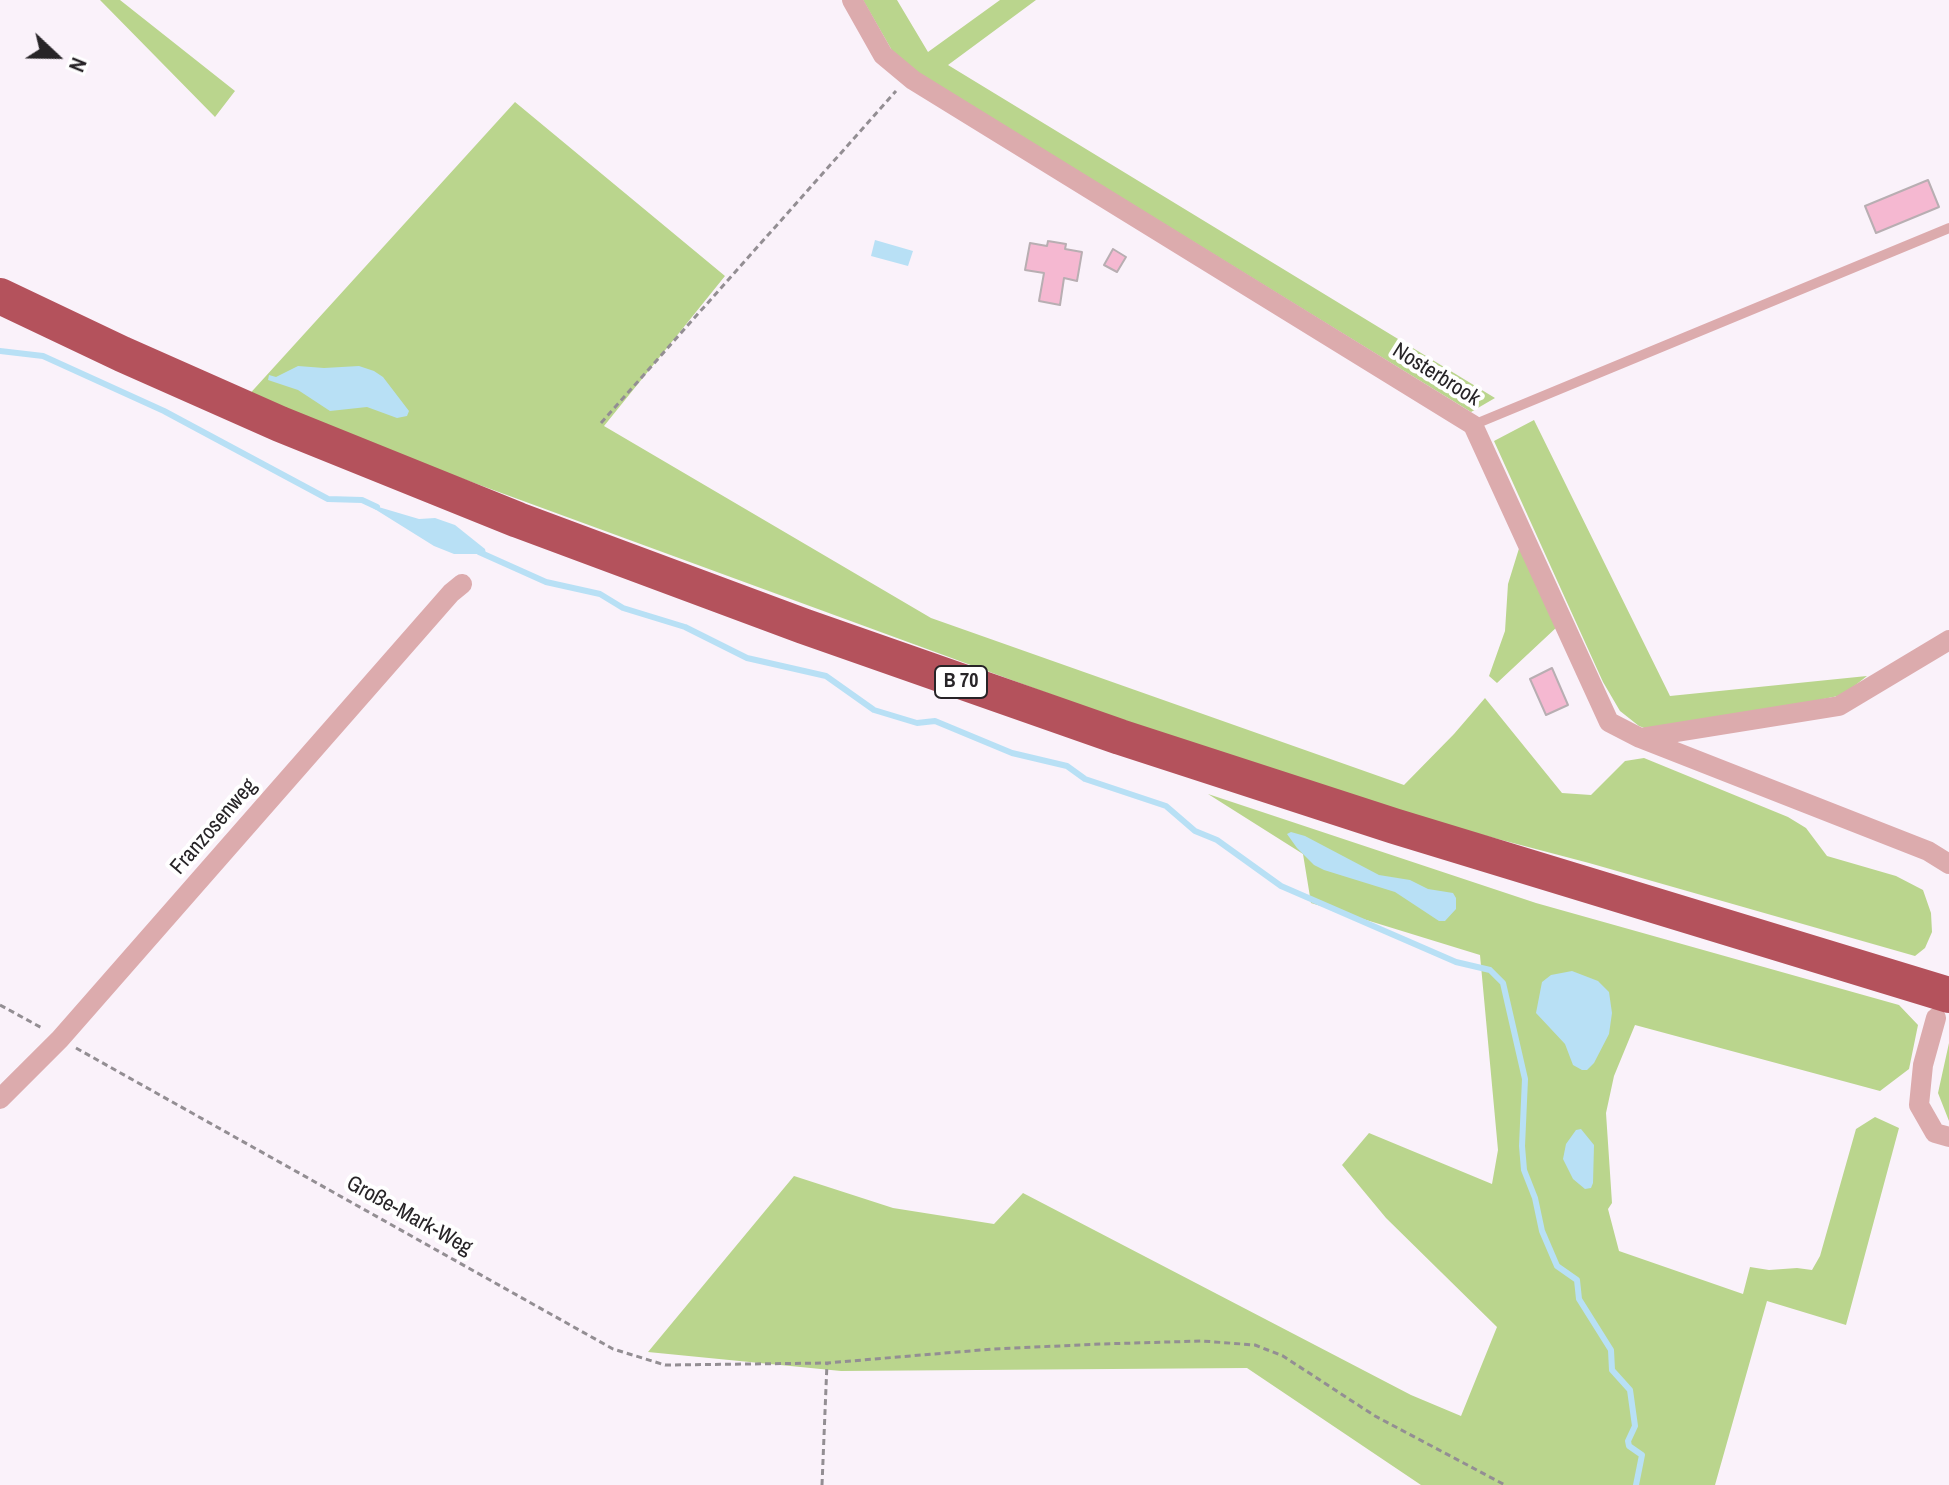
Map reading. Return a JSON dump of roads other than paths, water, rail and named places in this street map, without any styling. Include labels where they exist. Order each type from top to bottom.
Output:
[{"type":"highway","name":"B 70","points":[[0,296],[280,424],[518,520],[818,632],[1120,737],[1943,1006]]},
{"type":"street","name":"Nosterbrook","points":[[852,0],[883,55],[909,76],[1473,425],[1609,722],[1640,738],[1928,851],[1949,864]]},
{"type":"street","name":"Franzosenweg","points":[[0,1099],[60,1039],[462,584]]},
{"type":"street","points":[[1640,738],[1839,706],[1949,640]]},
{"type":"street","points":[[1943,1006],[1923,1065],[1919,1105],[1935,1133],[1949,1137]]},
{"type":"lane","points":[[1473,425],[1949,228]]},
{"type":"water","points":[[875,240],[913,251],[908,266],[871,256]]},
{"type":"water","points":[[298,366],[359,366],[374,371],[383,377],[409,411],[407,416],[397,418],[367,407],[330,411],[298,390],[268,380],[269,375],[276,377]]},
{"type":"water","points":[[365,503],[419,519],[435,518],[455,525],[485,549],[486,554],[454,554],[434,546]]},
{"type":"water","points":[[1291,832],[1305,836],[1379,875],[1410,880],[1428,889],[1453,893],[1456,909],[1445,921],[1439,921],[1395,892],[1324,870],[1314,865],[1297,848],[1287,834]]},
{"type":"water","points":[[1572,971],[1598,981],[1609,992],[1612,1013],[1609,1034],[1587,1070],[1573,1065],[1565,1044],[1536,1013],[1542,982],[1551,975]]},
{"type":"water","points":[[1581,1129],[1594,1145],[1593,1183],[1591,1188],[1585,1189],[1573,1179],[1563,1159],[1566,1144],[1576,1130]]},
{"type":"waterway","points":[[0,351],[43,356],[164,411],[328,499],[362,500],[377,507]]},
{"type":"waterway","points":[[479,552],[546,582],[600,594],[623,608],[685,627],[747,658],[826,676],[874,710],[917,723],[935,721],[1012,753],[1067,766],[1085,779],[1166,806],[1195,831],[1217,840],[1281,886],[1456,962],[1490,970],[1503,983],[1525,1079],[1524,1170],[1535,1198],[1542,1231],[1557,1266],[1577,1280],[1579,1299],[1611,1350],[1612,1370],[1630,1390],[1635,1426],[1628,1441],[1629,1446],[1642,1455],[1636,1485]]}]
